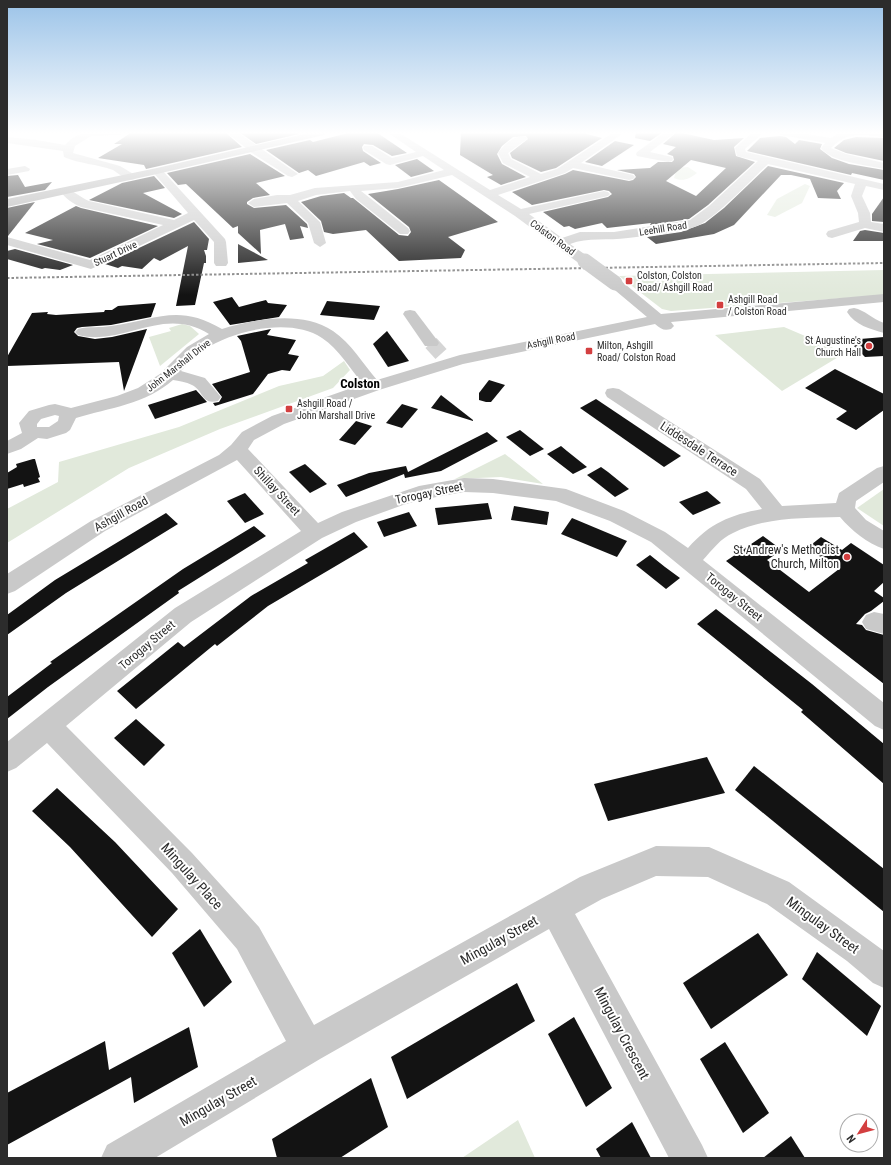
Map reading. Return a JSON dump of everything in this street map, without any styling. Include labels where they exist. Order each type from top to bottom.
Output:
[{"type":"main road","points":[[7,203],[88,186]]},
{"type":"street","points":[[171,186],[220,242],[221,262]]},
{"type":"street","points":[[254,203],[292,198],[315,191],[385,186]]},
{"type":"street","name":"Colston Road","points":[[478,186],[519,213],[615,283],[663,323]]},
{"type":"street","points":[[490,194],[514,186]]},
{"type":"street","name":"Leehill Road","points":[[562,244],[580,236],[621,235],[694,223],[713,209],[737,186]]},
{"type":"street","points":[[859,186],[856,192],[857,201],[866,218],[865,224]]},
{"type":"street","points":[[353,188],[360,197],[404,231]]},
{"type":"street","points":[[66,191],[73,199],[85,204],[176,224]]},
{"type":"street","points":[[519,213],[604,194]]},
{"type":"street","points":[[292,198],[293,203],[314,222],[320,244]]},
{"type":"street","name":"Stuart Drive","points":[[7,241],[92,265],[196,214]]},
{"type":"street","points":[[832,234],[865,224],[884,228]]},
{"type":"street","name":"Ashgill Road","points":[[7,584],[98,526],[226,459],[238,449],[248,436],[278,420],[373,386],[441,353],[489,353],[663,323],[884,298]]},
{"type":"street","name":"Ashgill Road","points":[[7,566],[60,532],[158,478],[220,450],[238,449],[258,444],[380,396],[460,372],[663,323],[778,320],[884,309]]},
{"type":"street","points":[[854,312],[868,323],[884,328]]},
{"type":"street","points":[[410,314],[441,353]]},
{"type":"street","name":"John Marshall Drive","points":[[83,332],[111,330],[178,318],[201,323],[220,334]]},
{"type":"street","name":"John Marshall Drive","points":[[7,448],[15,445],[34,432],[45,433],[58,429],[66,422],[68,415],[140,394],[156,385],[198,347],[220,334],[263,324],[296,325],[313,328],[326,334],[336,342],[373,386]]},
{"type":"street","points":[[168,373],[199,382],[212,397]]},
{"type":"street","name":"Liddesdale Terrace","points":[[613,393],[753,484],[777,513]]},
{"type":"street","name":"Shillay Street","points":[[238,449],[315,533]]},
{"type":"street","points":[[884,473],[846,498],[845,510],[859,525],[884,541]]},
{"type":"street","name":"Torogay Street","points":[[7,759],[182,615],[315,533],[349,517],[419,493],[464,485],[493,486],[559,494],[617,516],[658,538],[690,561],[884,718]]},
{"type":"street","points":[[690,561],[706,542],[725,528],[777,513],[845,510]]},
{"type":"street","name":"Mingulay Place","points":[[48,726],[182,863],[248,938],[308,1047]]},
{"type":"street","name":"Mingulay Street","points":[[120,1158],[308,1047],[591,888],[656,861],[709,862],[778,893],[858,950],[884,972]]},
{"type":"street","name":"Mingulay Crescent","points":[[555,908],[689,1158]]},
{"type":"shaded area","points":[[801,186],[810,186],[802,203],[775,217],[767,215],[777,199]]},
{"type":"shaded area","points":[[884,270],[884,295],[671,311],[662,309],[619,276]]},
{"type":"shaded area","points":[[182,324],[190,326],[199,334],[160,366],[149,337],[171,331],[169,328]]},
{"type":"shaded area","points":[[784,327],[845,353],[782,391],[715,335]]},
{"type":"shaded area","points":[[344,361],[350,370],[333,388],[220,429],[129,468],[7,543],[7,509],[58,482],[59,462],[179,427],[279,386],[323,376]]},
{"type":"shaded area","points":[[505,454],[543,484],[501,477],[455,479]]},
{"type":"shaded area","points":[[884,489],[884,526],[857,508]]},
{"type":"shaded area","points":[[518,1120],[535,1158],[462,1158]]},
{"type":"building","points":[[7,186],[48,186],[45,190],[7,197]]},
{"type":"building","points":[[115,186],[164,186],[165,188],[143,193],[182,214],[174,218],[89,200]]},
{"type":"building","points":[[189,186],[260,186],[270,195],[253,198],[247,202],[247,204],[254,208],[286,205],[307,224],[308,228],[300,226],[304,238],[290,240],[285,224],[260,230],[261,254],[238,233],[238,226],[233,228]]},
{"type":"building","points":[[410,186],[448,186],[498,222],[448,237],[465,250],[461,258],[399,261],[366,230],[333,234],[324,232],[321,221],[301,202],[321,196],[344,193],[353,198],[399,235],[408,236],[411,232],[409,227],[368,194]]},
{"type":"building","points":[[529,186],[677,186],[696,196],[706,186],[728,186],[708,205],[689,219],[650,225],[651,223],[607,228],[602,223],[575,229],[569,226],[564,227],[543,212],[608,197],[612,194],[609,191],[604,190],[532,205],[512,192]]},
{"type":"building","points":[[747,186],[770,186],[734,225],[714,234],[656,244],[647,237],[681,232],[705,223],[724,208]]},
{"type":"building","points":[[813,186],[841,186],[837,191],[841,199],[818,198]]},
{"type":"building","points":[[884,197],[884,222],[872,221],[872,214]]},
{"type":"building","points":[[35,202],[8,236],[7,236],[7,208]]},
{"type":"building","points":[[76,206],[158,226],[90,258],[37,244],[53,240],[25,233]]},
{"type":"building","points":[[194,222],[209,239],[207,250],[204,250],[206,263],[204,263],[195,305],[176,306],[188,246],[160,261],[154,258],[142,269],[122,266],[118,268],[105,264]]},
{"type":"building","points":[[865,230],[884,233],[884,241],[853,241],[860,231]]},
{"type":"building","points":[[238,244],[268,260],[238,263]]},
{"type":"building","points":[[15,249],[73,265],[60,270],[42,269],[7,259],[7,251]]},
{"type":"building","points":[[232,297],[239,307],[266,300],[268,303],[287,305],[279,317],[230,325],[213,302]]},
{"type":"building","points":[[327,301],[380,306],[374,320],[320,315]]},
{"type":"building","points":[[156,303],[151,317],[111,325],[82,327],[77,328],[74,332],[78,336],[95,339],[112,337],[147,329],[124,391],[119,362],[7,366],[7,357],[32,313],[48,312],[47,314],[56,315],[104,312],[105,310],[112,310],[118,306]]},
{"type":"building","points":[[271,329],[267,335],[296,340],[288,354],[299,356],[290,371],[282,370],[268,374],[253,394],[215,406],[213,403],[219,402],[222,397],[212,384],[250,372],[241,341],[237,336]]},
{"type":"building","points":[[387,331],[409,361],[388,367],[373,344]]},
{"type":"building","name":"St Augustine's Church Hall","points":[[884,337],[884,356],[865,357],[848,340]]},
{"type":"building","points":[[835,369],[884,394],[884,410],[856,430],[836,419],[847,411],[805,388]]},
{"type":"building","points":[[489,380],[505,385],[491,402],[479,400],[479,393]]},
{"type":"building","points":[[196,390],[207,402],[155,419],[148,405]]},
{"type":"building","points":[[441,395],[473,420],[473,421],[431,408]]},
{"type":"building","points":[[596,399],[681,456],[664,467],[580,408]]},
{"type":"building","points":[[402,404],[418,409],[402,428],[386,423]]},
{"type":"building","points":[[356,421],[372,426],[355,445],[339,440]]},
{"type":"building","points":[[520,430],[544,449],[530,456],[506,437]]},
{"type":"building","points":[[487,432],[498,441],[441,471],[405,478],[404,474],[346,497],[337,485],[369,473],[406,466],[408,472]]},
{"type":"building","points":[[561,446],[587,467],[573,474],[547,454]]},
{"type":"building","points":[[35,459],[40,482],[24,487],[23,484],[7,489],[7,473],[17,467],[16,464]]},
{"type":"building","points":[[305,464],[327,484],[310,493],[289,472]]},
{"type":"building","points":[[601,467],[629,489],[615,497],[587,475]]},
{"type":"building","points":[[707,491],[721,503],[693,515],[679,502]]},
{"type":"building","points":[[245,493],[264,514],[245,523],[227,501]]},
{"type":"building","points":[[488,503],[492,519],[438,525],[435,508]]},
{"type":"building","points":[[514,506],[549,512],[547,525],[511,520]]},
{"type":"building","points":[[409,512],[417,526],[384,537],[377,522]]},
{"type":"building","points":[[166,513],[178,524],[66,593],[7,635],[7,615],[55,580]]},
{"type":"building","points":[[572,518],[627,541],[617,557],[561,534]]},
{"type":"building","points":[[254,526],[266,536],[178,591],[179,593],[48,687],[7,719],[7,697],[52,663],[50,662],[183,569]]},
{"type":"building","points":[[354,532],[368,547],[268,606],[217,646],[215,644],[136,709],[117,691],[178,642],[184,647],[251,596],[308,563],[305,560]]},
{"type":"building","points":[[763,536],[782,550],[767,560],[809,592],[839,569],[807,548],[821,537],[842,550],[851,543],[884,565],[884,582],[874,591],[884,598],[884,601],[865,614],[856,624],[862,625],[866,630],[884,635],[884,684],[726,561]]},
{"type":"building","points":[[650,555],[680,578],[666,589],[636,565]]},
{"type":"building","points":[[716,609],[812,684],[884,744],[884,784],[801,712],[803,710],[697,624]]},
{"type":"building","points":[[136,719],[165,745],[144,766],[114,738]]},
{"type":"building","points":[[707,757],[725,793],[608,821],[594,784]]},
{"type":"building","points":[[754,766],[884,869],[884,912],[735,790]]},
{"type":"building","points":[[57,788],[115,842],[178,909],[152,937],[70,847],[32,811]]},
{"type":"building","points":[[200,929],[232,982],[204,1007],[172,953]]},
{"type":"building","points":[[758,933],[788,975],[711,1029],[683,983]]},
{"type":"building","points":[[817,952],[881,1006],[867,1036],[802,979]]},
{"type":"building","points":[[517,983],[535,1021],[407,1099],[391,1057]]},
{"type":"building","points":[[574,1017],[612,1088],[586,1107],[548,1034]]},
{"type":"building","points":[[189,1027],[198,1067],[134,1103],[131,1077],[7,1145],[7,1093],[105,1041],[109,1070]]},
{"type":"building","points":[[725,1042],[769,1113],[743,1133],[700,1059]]},
{"type":"building","points":[[371,1078],[388,1127],[340,1158],[277,1158],[272,1139]]},
{"type":"building","points":[[632,1122],[651,1158],[601,1158],[596,1149]]},
{"type":"building","points":[[791,1136],[805,1158],[763,1158]]},
{"type":"tunnel","points":[[431,343],[441,354]]},
{"type":"railway","points":[[7,278],[884,263]]},
{"type":"place","name":"Colston, Colston Road/ Ashgill Road","points":[[629,281]]},
{"type":"place","name":"Ashgill Road / Colston Road","points":[[720,305]]},
{"type":"place","name":"St Augustine's Church Hall","points":[[869,346]]},
{"type":"place","name":"Milton, Ashgill Road/ Colston Road","points":[[589,351]]},
{"type":"place","name":"Ashgill Road / John Marshall Drive","points":[[289,409]]},
{"type":"place","name":"St Andrew's Methodist Church, Milton","points":[[847,557]]},
{"type":"district","name":"Colston","points":[[360,383]]}]
